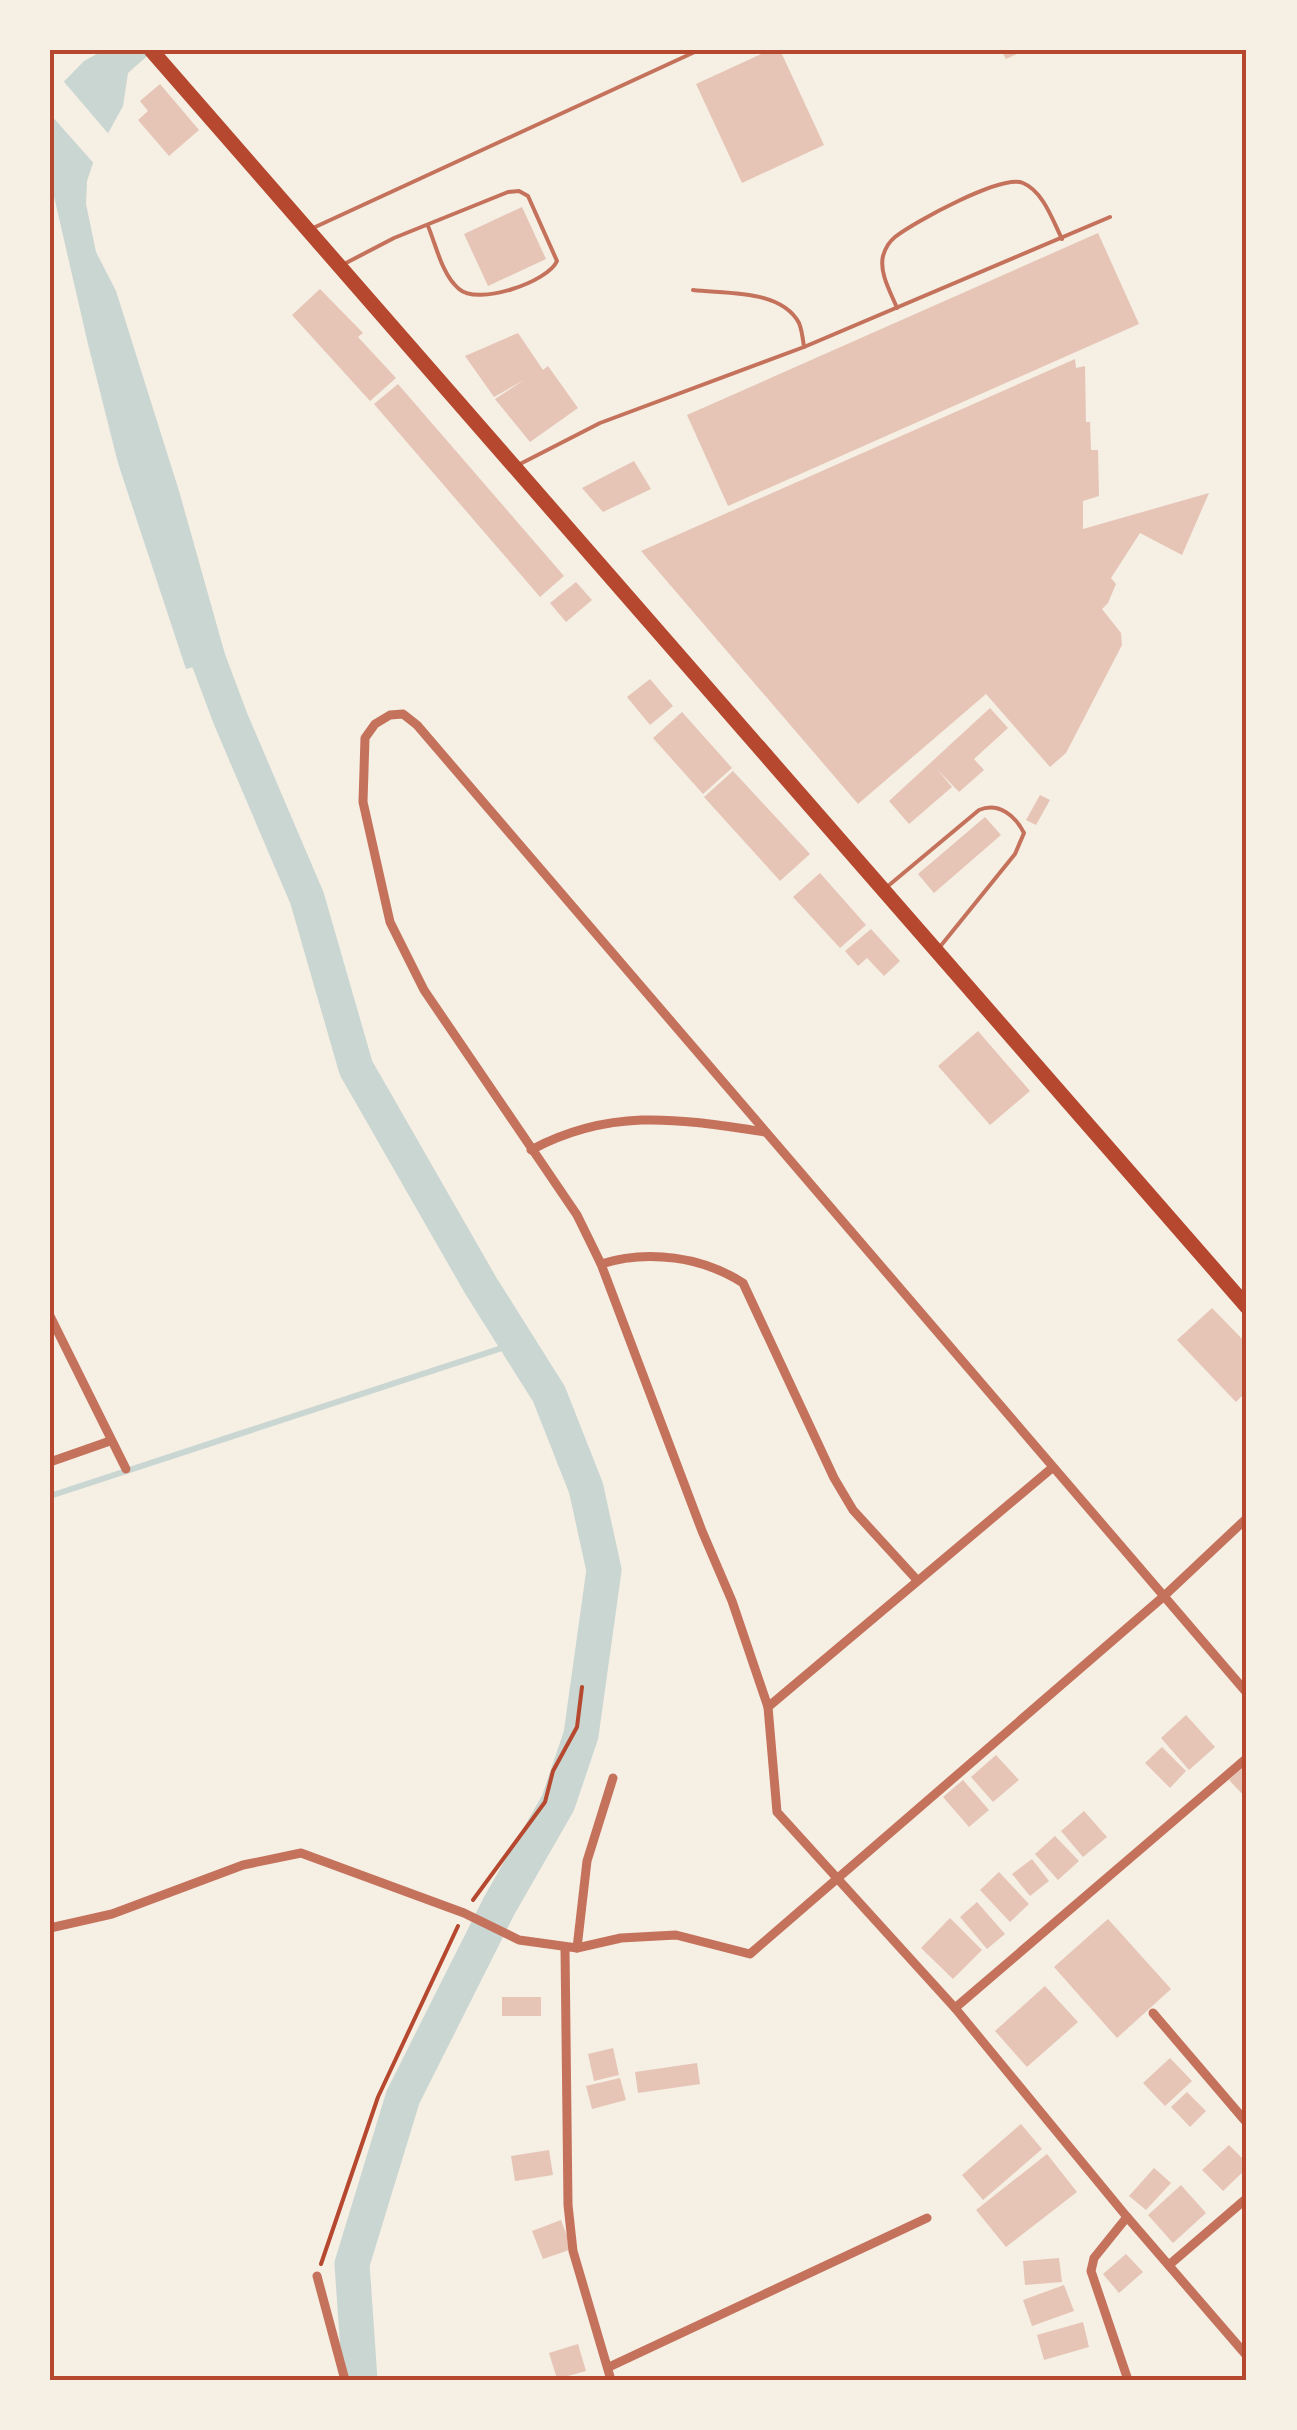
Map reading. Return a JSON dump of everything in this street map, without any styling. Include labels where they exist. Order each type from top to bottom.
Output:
[{"type":"highway","points":[[156,55],[1247,1307]]},
{"type":"street","points":[[1247,1693],[417,724],[403,714],[390,715],[376,724],[364,738],[362,784],[370,842],[390,922],[424,990],[577,1216],[602,1264],[702,1532],[732,1601],[768,1707],[777,1812],[955,2008],[1127,2218],[1247,2356]]},
{"type":"street","points":[[531,1150],[576,1129],[656,1117],[765,1132]]},
{"type":"street","points":[[602,1264],[617,1259],[669,1258],[703,1263],[743,1283],[834,1478],[853,1510],[917,1580]]},
{"type":"street","points":[[50,1316],[126,1469]]},
{"type":"street","points":[[50,1462],[110,1441]]},
{"type":"street","points":[[768,1707],[1052,1468]]},
{"type":"street","points":[[50,1928],[112,1914],[243,1865],[301,1853],[467,1914],[519,1940],[577,1948],[620,1938],[676,1935],[750,1954],[1162,1597],[1247,1518]]},
{"type":"street","points":[[955,2008],[1247,1758]]},
{"type":"street","points":[[577,1948],[588,1862],[613,1778]]},
{"type":"street","points":[[565,1948],[569,2220],[573,2251],[611,2380]]},
{"type":"street","points":[[1153,2014],[1247,2123]]},
{"type":"street","points":[[1169,2264],[1247,2198]]},
{"type":"street","points":[[609,2367],[927,2218]]},
{"type":"street","points":[[1127,2218],[1094,2258],[1091,2271],[1128,2380]]},
{"type":"street","points":[[317,2276],[345,2380]]},
{"type":"lane","points":[[310,229],[699,50]]},
{"type":"lane","points":[[897,308],[882,268],[892,238],[994,186],[1016,180],[1028,184],[1039,196],[1062,239]]},
{"type":"lane","points":[[341,265],[394,238],[508,192],[528,196],[557,261],[547,275],[494,295],[468,294],[458,289],[448,274],[428,226]]},
{"type":"lane","points":[[513,468],[600,423],[804,347],[1110,217]]},
{"type":"lane","points":[[692,290],[766,298],[786,308],[800,324],[804,347]]},
{"type":"lane","points":[[883,890],[979,810],[1000,807],[1021,826],[1022,841],[1015,854],[936,952]]},
{"type":"path","points":[[317,2276],[378,2097],[467,1914],[545,1802],[552,1771],[577,1727],[582,1686]]},
{"type":"shaded area","points":[[104,50],[154,50],[128,73],[123,106],[95,157],[87,181],[86,204],[96,252],[116,291],[226,658],[186,669],[118,463],[50,179],[50,96],[84,61]]},
{"type":"pier","points":[[60,77],[112,138],[97,167],[50,114],[50,88]]},
{"type":"building","points":[[770,50],[780,50],[824,145],[742,183],[696,84]]},
{"type":"building","points":[[1001,50],[1026,50],[1006,59]]},
{"type":"building","points":[[160,84],[199,130],[169,156],[138,120],[148,111],[140,101]]},
{"type":"building","points":[[522,207],[546,259],[488,286],[464,234]]},
{"type":"building","points":[[1098,233],[1139,324],[728,506],[687,415]]},
{"type":"building","points":[[320,289],[363,333],[358,337],[396,378],[370,401],[292,315]]},
{"type":"building","points":[[518,333],[543,370],[548,366],[578,408],[530,442],[495,399],[524,380],[494,397],[465,356]]},
{"type":"building","points":[[1075,359],[1076,368],[1085,366],[1086,422],[1090,422],[1091,450],[1098,450],[1099,496],[1083,501],[1083,529],[1209,493],[1182,555],[1140,533],[1111,578],[1116,584],[1102,609],[1121,633],[1122,645],[1066,753],[1050,767],[986,694],[858,804],[641,551]]},
{"type":"building","points":[[398,384],[564,576],[540,597],[374,404]]},
{"type":"building","points":[[634,461],[651,489],[603,512],[582,488]]},
{"type":"building","points":[[576,582],[592,600],[566,622],[550,603]]},
{"type":"building","points":[[650,679],[673,706],[650,725],[627,697]]},
{"type":"building","points":[[990,708],[1008,728],[974,759],[984,770],[959,792],[937,769],[952,787],[909,824],[889,801]]},
{"type":"building","points":[[682,712],[732,768],[703,794],[653,738]]},
{"type":"building","points":[[733,771],[810,854],[780,881],[704,797]]},
{"type":"building","points":[[1040,795],[1050,800],[1036,825],[1026,820]]},
{"type":"building","points":[[985,817],[1001,835],[934,893],[918,874]]},
{"type":"building","points":[[820,873],[866,925],[840,948],[793,897]]},
{"type":"building","points":[[871,929],[900,961],[884,976],[867,958],[858,966],[845,951]]},
{"type":"building","points":[[978,1031],[1030,1091],[990,1125],[938,1066]]},
{"type":"building","points":[[1212,1308],[1247,1344],[1247,1391],[1236,1402],[1177,1340]]},
{"type":"building","points":[[1186,1715],[1215,1747],[1189,1770],[1161,1738]]},
{"type":"building","points":[[1162,1747],[1186,1771],[1170,1788],[1145,1763]]},
{"type":"building","points":[[996,1755],[1019,1780],[993,1802],[971,1777]]},
{"type":"building","points":[[1247,1764],[1247,1799],[1229,1780]]},
{"type":"building","points":[[963,1780],[989,1810],[969,1827],[943,1797]]},
{"type":"building","points":[[1084,1811],[1107,1837],[1083,1857],[1061,1831]]},
{"type":"building","points":[[1055,1836],[1079,1861],[1058,1880],[1035,1854]]},
{"type":"building","points":[[1032,1859],[1049,1881],[1030,1896],[1012,1874]]},
{"type":"building","points":[[999,1872],[1029,1904],[1010,1922],[980,1890]]},
{"type":"building","points":[[977,1902],[1005,1934],[987,1949],[960,1917]]},
{"type":"building","points":[[950,1918],[982,1950],[953,1979],[921,1948]]},
{"type":"building","points":[[1108,1919],[1171,1989],[1117,2038],[1054,1967]]},
{"type":"building","points":[[1045,1986],[1078,2022],[1027,2067],[995,2031]]},
{"type":"building","points":[[502,1997],[541,1997],[541,2016],[502,2016]]},
{"type":"building","points":[[613,2048],[619,2075],[594,2081],[588,2054]]},
{"type":"building","points":[[1170,2058],[1192,2081],[1165,2106],[1143,2083]]},
{"type":"building","points":[[697,2063],[700,2084],[638,2093],[635,2072]]},
{"type":"building","points":[[620,2078],[626,2100],[592,2109],[586,2086]]},
{"type":"building","points":[[1187,2092],[1206,2111],[1190,2127],[1171,2107]]},
{"type":"building","points":[[1021,2124],[1042,2149],[983,2200],[962,2175]]},
{"type":"building","points":[[1229,2145],[1247,2163],[1247,2168],[1223,2191],[1202,2170]]},
{"type":"building","points":[[549,2150],[553,2175],[515,2181],[511,2156]]},
{"type":"building","points":[[1047,2154],[1077,2192],[1006,2247],[976,2210]]},
{"type":"building","points":[[1154,2168],[1171,2183],[1146,2210],[1129,2196]]},
{"type":"building","points":[[1181,2185],[1206,2213],[1173,2243],[1148,2215]]},
{"type":"building","points":[[561,2220],[572,2249],[543,2259],[532,2231]]},
{"type":"building","points":[[1126,2254],[1143,2272],[1119,2293],[1103,2274]]},
{"type":"building","points":[[1059,2258],[1062,2282],[1025,2285],[1023,2261]]},
{"type":"building","points":[[1064,2285],[1074,2311],[1032,2326],[1023,2300]]},
{"type":"building","points":[[1083,2322],[1089,2347],[1044,2360],[1037,2335]]},
{"type":"building","points":[[578,2344],[586,2371],[557,2379],[549,2353]]},
{"type":"waterway","points":[[193,619],[231,720],[307,898],[356,1068],[481,1286],[549,1394],[586,1488],[604,1570],[581,1735],[558,1803],[499,1906],[403,2097],[352,2264],[360,2380]]},
{"type":"waterway","points":[[50,1496],[517,1343]]}]
